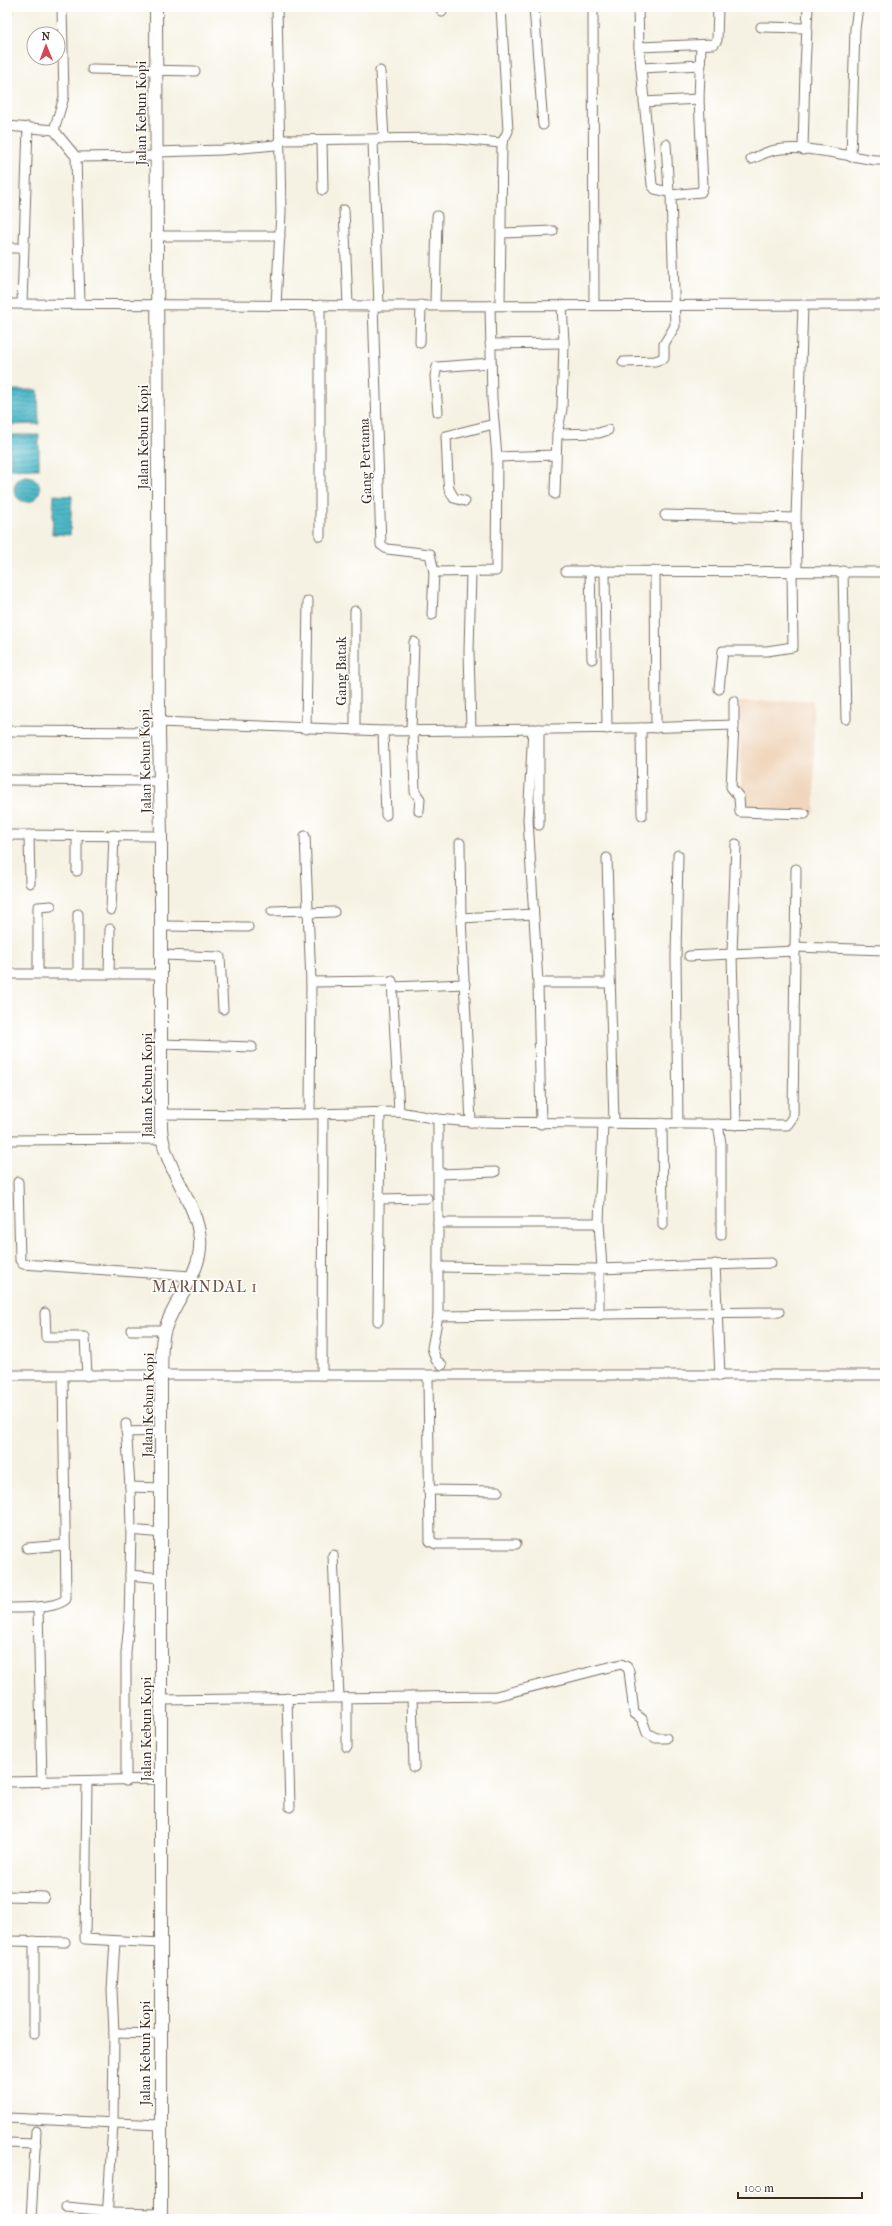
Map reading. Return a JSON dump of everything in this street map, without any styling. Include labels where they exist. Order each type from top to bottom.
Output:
[{"type":"main road","name":"Jalan Kebun Kopi","points":[[156,7],[162,1139],[167,1156],[197,1222],[200,1240],[197,1261],[164,1330],[161,1375],[161,2217]]},
{"type":"street","points":[[7,7],[7,12]]},
{"type":"street","points":[[54,130],[64,97],[62,7]]},
{"type":"street","points":[[276,305],[280,236],[281,140],[277,7]]},
{"type":"street","points":[[500,305],[502,143],[508,131],[501,7]]},
{"type":"street","points":[[534,7],[543,125]]},
{"type":"street","points":[[593,7],[594,305]]},
{"type":"street","points":[[638,7],[639,47],[652,185],[655,189],[670,194],[702,191],[699,99],[701,45]]},
{"type":"street","points":[[639,47],[713,44],[717,40],[718,7]]},
{"type":"street","points":[[803,150],[808,7]]},
{"type":"street","points":[[851,157],[855,29],[858,7]]},
{"type":"street","points":[[761,27],[807,28]]},
{"type":"street","points":[[641,68],[701,65]]},
{"type":"street","points":[[92,69],[195,71]]},
{"type":"street","points":[[380,71],[384,139]]},
{"type":"street","points":[[644,102],[699,99]]},
{"type":"street","points":[[7,126],[54,130],[76,157],[77,256],[80,304]]},
{"type":"street","points":[[22,304],[28,127]]},
{"type":"street","points":[[76,157],[222,150],[275,145],[281,140],[446,138],[502,143]]},
{"type":"street","points":[[322,140],[323,190]]},
{"type":"street","points":[[373,140],[376,306]]},
{"type":"street","points":[[623,362],[655,361],[664,358],[664,344],[675,326],[673,305],[670,194],[666,144]]},
{"type":"street","points":[[751,159],[771,151],[803,150],[875,160],[885,160]]},
{"type":"street","points":[[344,210],[348,304]]},
{"type":"street","points":[[434,305],[437,216]]},
{"type":"street","points":[[502,233],[553,231]]},
{"type":"street","points":[[158,236],[280,236]]},
{"type":"street","points":[[7,248],[23,248]]},
{"type":"street","points":[[7,304],[348,304],[376,306],[885,305]]},
{"type":"street","points":[[320,305],[320,536]]},
{"type":"street","points":[[420,343],[421,305]]},
{"type":"street","points":[[719,689],[723,652],[766,651],[794,647],[796,518],[803,305]]},
{"type":"street","name":"Gang Pertama","points":[[376,306],[381,545],[387,549],[430,554],[434,572]]},
{"type":"street","points":[[432,615],[434,572],[496,571],[497,457],[490,344],[490,306]]},
{"type":"street","points":[[555,494],[557,434],[562,409],[564,344],[562,306]]},
{"type":"street","points":[[490,344],[564,344]]},
{"type":"street","points":[[438,412],[434,376],[437,367],[491,363]]},
{"type":"street","points":[[465,501],[454,498],[449,489],[446,436],[494,424]]},
{"type":"street","points":[[557,434],[600,433],[608,430]]},
{"type":"street","points":[[497,457],[556,455]]},
{"type":"street","points":[[665,515],[796,518]]},
{"type":"street","points":[[590,570],[592,659]]},
{"type":"street","points":[[566,571],[885,572]]},
{"type":"street","points":[[605,571],[606,728]]},
{"type":"street","points":[[843,571],[846,719]]},
{"type":"street","points":[[471,572],[469,651],[471,730]]},
{"type":"street","points":[[655,572],[656,728]]},
{"type":"street","points":[[306,729],[308,600]]},
{"type":"street","name":"Gang Batak","points":[[355,611],[355,730]]},
{"type":"street","points":[[414,642],[412,731],[415,792],[419,797],[419,811]]},
{"type":"street","points":[[734,701],[731,787],[739,797],[740,812],[805,814]]},
{"type":"street","points":[[7,731],[159,727],[412,731],[656,728],[734,725]]},
{"type":"street","points":[[641,728],[642,815]]},
{"type":"street","points":[[536,729],[539,825]]},
{"type":"street","points":[[536,729],[528,820],[538,983],[541,1124]]},
{"type":"street","points":[[383,731],[386,815]]},
{"type":"street","points":[[7,780],[161,781]]},
{"type":"street","points":[[7,835],[161,836]]},
{"type":"street","points":[[29,835],[30,883]]},
{"type":"street","points":[[77,835],[77,871]]},
{"type":"street","points":[[111,910],[114,835]]},
{"type":"street","points":[[305,836],[311,982],[310,1114]]},
{"type":"street","points":[[460,843],[461,918],[471,1122]]},
{"type":"street","points":[[736,844],[732,953],[736,1125]]},
{"type":"street","points":[[678,855],[676,958],[678,1123]]},
{"type":"street","points":[[607,858],[609,983],[614,1122]]},
{"type":"street","points":[[162,1114],[323,1114],[399,1112],[438,1119],[471,1122],[541,1124],[614,1122],[678,1123],[778,1127],[786,1125],[793,1117],[796,869]]},
{"type":"street","points":[[38,973],[38,907],[51,906]]},
{"type":"street","points":[[272,911],[334,912]]},
{"type":"street","points":[[78,914],[78,973]]},
{"type":"street","points":[[461,918],[533,914]]},
{"type":"street","points":[[162,926],[248,927]]},
{"type":"street","points":[[109,974],[110,929]]},
{"type":"street","points":[[689,956],[795,949],[885,950]]},
{"type":"street","points":[[162,955],[220,957],[223,1008]]},
{"type":"street","points":[[7,974],[162,974]]},
{"type":"street","points":[[311,982],[465,984]]},
{"type":"street","points":[[390,983],[399,1112]]},
{"type":"street","points":[[538,983],[609,983]]},
{"type":"street","points":[[162,1044],[252,1047]]},
{"type":"street","points":[[378,1321],[380,1112]]},
{"type":"street","points":[[322,1375],[323,1114]]},
{"type":"street","points":[[438,1119],[438,1316],[432,1348],[436,1360],[442,1365]]},
{"type":"street","points":[[599,1315],[601,1269],[599,1223],[603,1123]]},
{"type":"street","points":[[662,1123],[663,1225]]},
{"type":"street","points":[[718,1124],[721,1144],[721,1236]]},
{"type":"street","points":[[7,1140],[162,1139]]},
{"type":"street","points":[[438,1174],[495,1172]]},
{"type":"street","points":[[18,1182],[21,1263],[191,1276]]},
{"type":"street","points":[[379,1199],[427,1198]]},
{"type":"street","points":[[438,1223],[599,1223]]},
{"type":"street","points":[[438,1267],[601,1269],[771,1263]]},
{"type":"street","points":[[715,1264],[720,1376]]},
{"type":"street","points":[[438,1316],[779,1312]]},
{"type":"street","points":[[45,1313],[46,1337],[85,1337],[87,1376]]},
{"type":"street","points":[[131,1330],[164,1330]]},
{"type":"street","points":[[7,1375],[885,1375]]},
{"type":"street","points":[[7,1608],[38,1607],[61,1603],[66,1600],[64,1545],[63,1376]]},
{"type":"street","points":[[428,1376],[428,1490],[431,1543],[516,1544]]},
{"type":"street","points":[[126,1781],[126,1654],[131,1530],[126,1428],[162,1431]]},
{"type":"street","points":[[130,1487],[162,1488]]},
{"type":"street","points":[[428,1490],[498,1491]]},
{"type":"street","points":[[131,1530],[162,1532]]},
{"type":"street","points":[[27,1548],[64,1545]]},
{"type":"street","points":[[333,1555],[347,1747]]},
{"type":"street","points":[[130,1575],[161,1578]]},
{"type":"street","points":[[38,1607],[42,1782]]},
{"type":"street","points":[[160,1700],[496,1696],[622,1664],[629,1671],[634,1713],[642,1719],[647,1733],[656,1738],[666,1738]]},
{"type":"street","points":[[412,1697],[414,1767]]},
{"type":"street","points":[[287,1698],[290,1807]]},
{"type":"street","points":[[7,1782],[126,1781],[161,1779]]},
{"type":"street","points":[[87,1781],[84,1937],[115,1941],[160,1942]]},
{"type":"street","points":[[7,1896],[44,1897]]},
{"type":"street","points":[[7,1941],[65,1942]]},
{"type":"street","points":[[34,1941],[34,2034]]},
{"type":"street","points":[[108,2214],[113,2124],[114,2033],[112,2002],[115,1941]]},
{"type":"street","points":[[114,2033],[160,2034]]},
{"type":"street","points":[[7,2118],[160,2125]]},
{"type":"street","points":[[31,2219],[36,2132]]},
{"type":"street","points":[[7,2143],[36,2144]]},
{"type":"street","points":[[66,2207],[108,2214],[161,2217]]},
{"type":"shaded area","points":[[813,700],[815,812],[742,810],[739,702]]},
{"type":"water","points":[[8,390],[38,390],[39,424],[9,425]]},
{"type":"water","points":[[10,435],[39,435],[39,469],[10,469]]},
{"type":"water","points":[[27,476],[36,480],[40,489],[36,498],[27,502],[18,498],[14,489],[18,480]]},
{"type":"water","points":[[54,495],[72,496],[70,535],[52,534]]},
{"type":"district","name":"MARINDAL 1","points":[[205,1286]]}]
